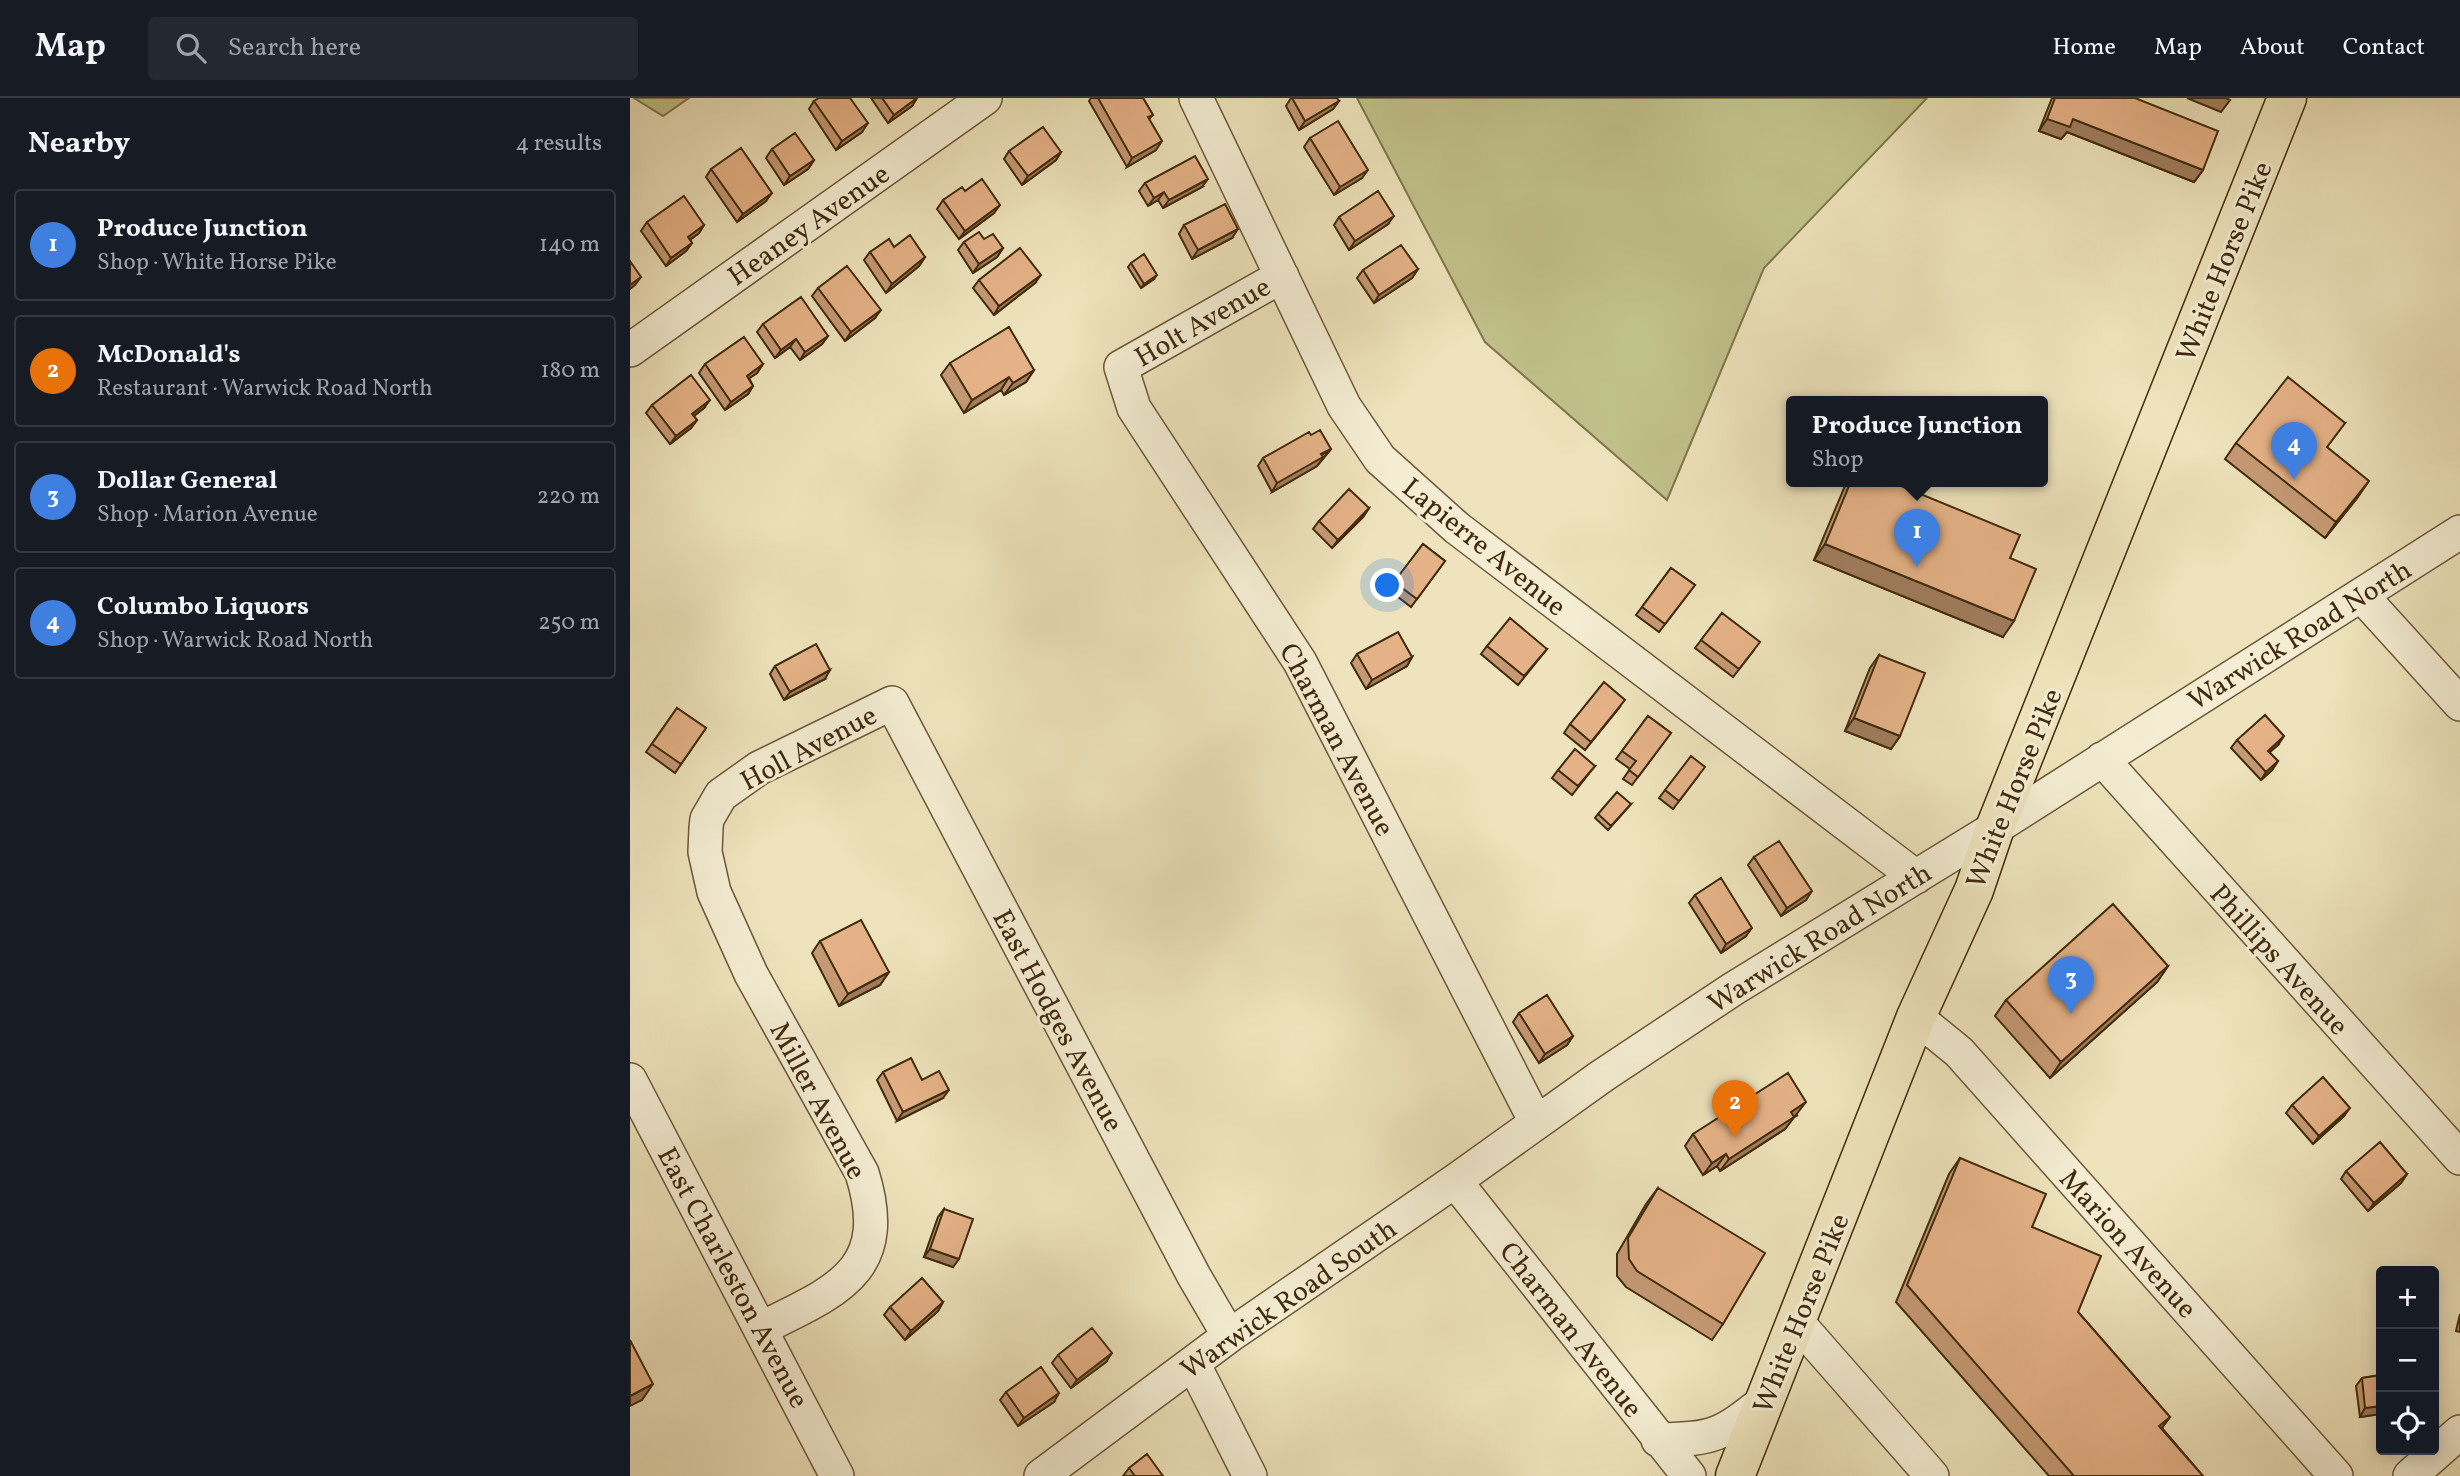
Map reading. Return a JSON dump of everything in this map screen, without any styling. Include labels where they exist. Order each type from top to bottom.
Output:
[{"type":"highway","name":"White Horse Pike","points":[[1735,1476],[1916,1017],[1973,890],[1994,828],[2287,98]]},
{"type":"street","name":"Heaney Avenue","points":[[630,350],[985,98]]},
{"type":"street","name":"Lapierre Avenue","points":[[1196,98],[1344,406],[1380,459],[1457,527],[1916,877]]},
{"type":"street","name":"Holt Avenue","points":[[1121,367],[1282,276]]},
{"type":"street","name":"Charman Avenue","points":[[1121,367],[1135,408],[1300,663],[1536,1122]]},
{"type":"street","name":"Warwick Road North","points":[[1536,1122],[1733,989],[1994,828],[2460,532]]},
{"type":"street","points":[[2361,595],[2460,704]]},
{"type":"street","name":"Holl Avenue","points":[[706,828],[706,819],[721,796],[759,768],[892,703]]},
{"type":"street","name":"East Hodges Avenue","points":[[892,703],[1188,1264],[1229,1336]]},
{"type":"street","name":"Phillips Avenue","points":[[2102,759],[2460,1158]]},
{"type":"street","name":"Miller Avenue","points":[[706,828],[705,852],[714,892],[751,974],[862,1173],[872,1204],[872,1230],[863,1257],[851,1277],[836,1289],[760,1329]]},
{"type":"street","name":"Marion Avenue","points":[[1916,1017],[1959,1052],[2336,1476]]},
{"type":"street","name":"East Charleston Avenue","points":[[630,1080],[837,1476]]},
{"type":"street","name":"Warwick Road South","points":[[1041,1476],[1229,1336],[1536,1122]]},
{"type":"street","name":"Charman Avenue","points":[[1455,1181],[1689,1476]]},
{"type":"street","points":[[1797,1322],[1933,1476]]},
{"type":"street","points":[[1193,1363],[1250,1476]]},
{"type":"street","points":[[1658,1440],[1691,1440],[1724,1433],[1766,1400]]},
{"type":"street","points":[[2410,1476],[2460,1432]]},
{"type":"green space","points":[[634,98],[689,98],[663,116]]},
{"type":"green space","points":[[1357,98],[1927,98],[1764,268],[1667,500],[1485,342]]},
{"type":"building","points":[[819,98],[850,98],[868,123],[842,141],[814,101]]},
{"type":"building","points":[[882,98],[917,98],[894,115]]},
{"type":"building","points":[[1098,98],[1143,98],[1153,115],[1148,117],[1162,141],[1132,158]]},
{"type":"building","points":[[1292,98],[1337,98],[1339,101],[1305,121]]},
{"type":"building","points":[[2055,98],[2135,98],[2218,131],[2203,170],[2073,119],[2070,127],[2047,119]]},
{"type":"building","points":[[1338,121],[1368,170],[1340,187],[1310,138]]},
{"type":"building","points":[[1043,127],[1061,152],[1028,176],[1009,151]]},
{"type":"building","points":[[795,133],[814,160],[790,176],[772,149]]},
{"type":"building","points":[[741,148],[772,193],[743,214],[711,169]]},
{"type":"building","points":[[1195,156],[1208,179],[1169,200],[1164,192],[1154,198],[1145,183]]},
{"type":"building","points":[[982,179],[1000,205],[965,231],[943,200],[962,187],[965,191]]},
{"type":"building","points":[[1378,191],[1394,216],[1355,241],[1339,217]]},
{"type":"building","points":[[684,196],[704,225],[688,237],[692,243],[671,258],[647,222]]},
{"type":"building","points":[[1225,204],[1238,229],[1198,250],[1184,225]]},
{"type":"building","points":[[979,232],[984,239],[993,234],[1003,248],[979,264],[964,242]]},
{"type":"building","points":[[910,235],[925,257],[892,284],[870,252],[889,239],[894,247]]},
{"type":"building","points":[[1401,245],[1418,269],[1379,295],[1363,270]]},
{"type":"building","points":[[1020,248],[1041,275],[999,306],[979,280]]},
{"type":"building","points":[[1144,254],[1157,275],[1144,284],[1131,263]]},
{"type":"building","points":[[630,261],[641,277],[630,285]]},
{"type":"building","points":[[847,266],[881,310],[851,332],[818,288]]},
{"type":"building","points":[[801,297],[828,336],[805,352],[796,339],[781,350],[763,324]]},
{"type":"building","points":[[1009,327],[1034,370],[1013,383],[1009,377],[972,400],[950,363]]},
{"type":"building","points":[[744,337],[763,364],[747,376],[753,386],[731,402],[705,364]]},
{"type":"building","points":[[691,375],[710,400],[692,414],[697,420],[676,436],[652,405]]},
{"type":"building","points":[[2288,377],[2345,423],[2327,447],[2369,481],[2336,522],[2236,443]]},
{"type":"building","points":[[1320,430],[1331,449],[1321,454],[1323,457],[1277,483],[1263,458],[1309,432],[1311,435]]},
{"type":"building","points":[[1849,487],[1904,487],[2020,535],[2010,558],[2036,569],[2014,621],[1825,544]]},
{"type":"building","points":[[1349,489],[1369,508],[1338,540],[1319,521]]},
{"type":"building","points":[[1423,544],[1445,561],[1417,599],[1394,582]]},
{"type":"building","points":[[1671,568],[1695,585],[1665,624],[1642,607]]},
{"type":"building","points":[[1722,613],[1760,642],[1739,669],[1701,640]]},
{"type":"building","points":[[1510,618],[1547,649],[1524,676],[1487,646]]},
{"type":"building","points":[[1398,632],[1412,657],[1372,680],[1357,654]]},
{"type":"building","points":[[816,644],[830,670],[790,692],[775,666]]},
{"type":"building","points":[[1879,655],[1925,673],[1900,736],[1854,718]]},
{"type":"building","points":[[1604,682],[1625,700],[1591,742],[1570,724]]},
{"type":"building","points":[[677,708],[706,728],[681,764],[652,744]]},
{"type":"building","points":[[2265,715],[2284,736],[2268,751],[2278,761],[2266,772],[2237,740]]},
{"type":"building","points":[[1648,716],[1671,733],[1638,777],[1629,770],[1636,761],[1622,751]]},
{"type":"building","points":[[1575,749],[1595,766],[1578,786],[1558,770]]},
{"type":"building","points":[[1691,756],[1705,767],[1679,801],[1665,790]]},
{"type":"building","points":[[1617,792],[1631,804],[1611,826],[1598,814]]},
{"type":"building","points":[[1779,841],[1812,891],[1787,908],[1754,857]]},
{"type":"building","points":[[1721,878],[1752,928],[1726,944],[1695,895]]},
{"type":"building","points":[[2113,904],[2168,966],[2061,1062],[2006,1000]]},
{"type":"building","points":[[861,920],[889,972],[848,994],[820,941]]},
{"type":"building","points":[[1547,995],[1573,1036],[1545,1054],[1519,1013]]},
{"type":"building","points":[[911,1058],[922,1080],[939,1071],[949,1090],[903,1112],[883,1072]]},
{"type":"building","points":[[1788,1073],[1806,1102],[1791,1112],[1794,1117],[1729,1159],[1726,1154],[1712,1163],[1693,1134]]},
{"type":"building","points":[[2323,1077],[2350,1108],[2319,1136],[2292,1105]]},
{"type":"building","points":[[2380,1142],[2407,1174],[2374,1203],[2346,1171]]},
{"type":"building","points":[[1960,1158],[2046,1194],[2032,1227],[2101,1256],[2078,1312],[2170,1417],[2159,1426],[2203,1476],[2074,1476],[1907,1285]]},
{"type":"building","points":[[1658,1188],[1765,1253],[1723,1324],[1637,1271],[1629,1259],[1628,1238]]},
{"type":"building","points":[[944,1209],[973,1219],[959,1259],[930,1249]]},
{"type":"building","points":[[922,1278],[943,1302],[911,1331],[890,1307]]},
{"type":"building","points":[[1092,1328],[1112,1353],[1077,1380],[1058,1355]]},
{"type":"building","points":[[630,1340],[653,1384],[630,1396]]},
{"type":"building","points":[[1041,1367],[1059,1393],[1024,1418],[1006,1392]]},
{"type":"building","points":[[2376,1376],[2376,1407],[2365,1408],[2362,1378]]},
{"type":"building","points":[[1147,1454],[1163,1476],[1135,1476],[1129,1468]]},
{"type":"place","name":"Columbo Liquors","points":[[2294,480]]},
{"type":"place","name":"Produce Junction","points":[[1917,567]]},
{"type":"place","name":"Dollar General","points":[[2071,1014]]},
{"type":"place","name":"McDonald's","points":[[1735,1138]]}]
